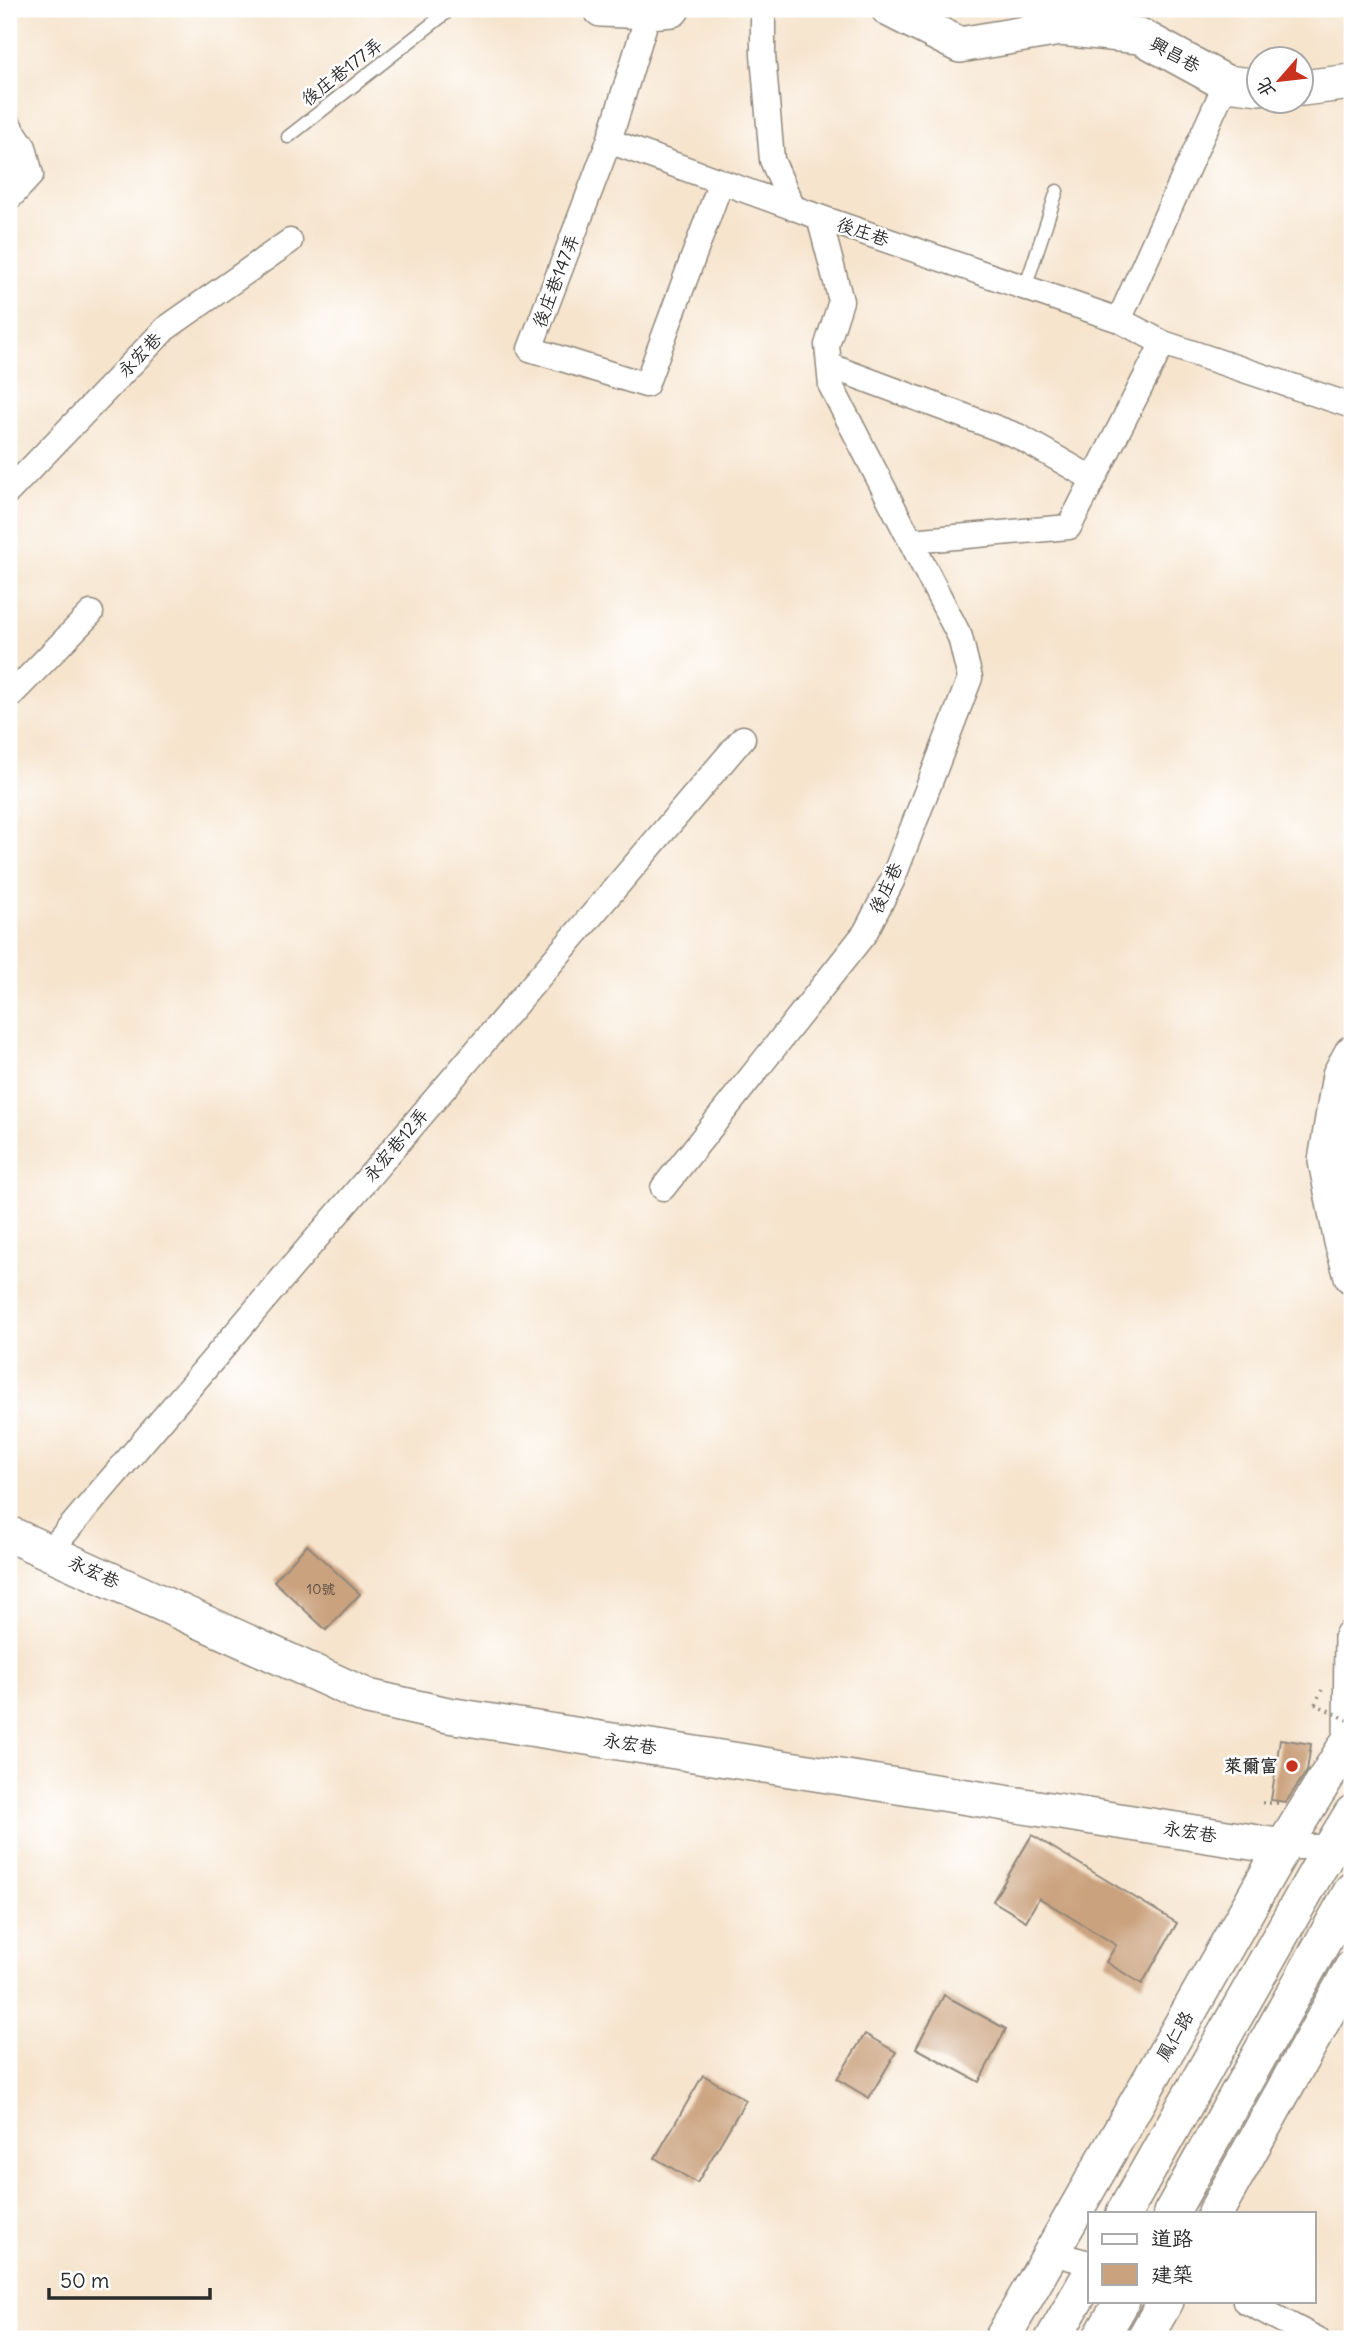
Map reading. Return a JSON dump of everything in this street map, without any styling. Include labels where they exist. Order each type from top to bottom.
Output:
[{"type":"street","points":[[601,9],[660,10]]},
{"type":"street","points":[[763,9],[763,54],[772,160],[793,208]]},
{"type":"street","name":"興昌巷","points":[[889,9],[960,45],[1060,28],[1140,36],[1243,85]]},
{"type":"street","name":"後庄巷147弄","points":[[660,10],[530,349],[646,385],[721,182]]},
{"type":"street","points":[[1316,86],[1352,82]]},
{"type":"street","points":[[1119,320],[1243,85]]},
{"type":"street","points":[[9,125],[24,146],[31,175],[9,199]]},
{"type":"street","name":"後庄巷","points":[[609,141],[793,208],[1119,320],[1163,343],[1352,406]]},
{"type":"street","name":"後庄巷","points":[[663,1188],[865,933],[892,881],[970,678],[960,637],[831,386],[827,345],[841,301],[819,217]]},
{"type":"street","name":"永宏巷","points":[[9,491],[165,329],[290,241]]},
{"type":"street","points":[[911,541],[1069,527],[1163,343]]},
{"type":"street","points":[[830,366],[1018,436],[1093,479]]},
{"type":"street","points":[[9,697],[91,613]]},
{"type":"street","name":"永宏巷12弄","points":[[49,1552],[743,738]]},
{"type":"street","points":[[1352,1053],[1340,1075],[1326,1161],[1342,1242],[1352,1276]]},
{"type":"street","name":"永宏巷","points":[[9,1534],[368,1697],[448,1715],[1283,1847]]},
{"type":"street","points":[[1352,1643],[1352,1732]]},
{"type":"street","name":"鳳仁路","points":[[1002,2339],[1283,1847],[1352,1732]]},
{"type":"street","points":[[1125,2212],[1333,1856],[1352,1812]]},
{"type":"street","points":[[1172,2212],[1352,1887],[1333,1856],[1283,1847]]},
{"type":"street","points":[[1216,2212],[1352,1968]]},
{"type":"street","points":[[1051,2253],[1088,2262]]},
{"type":"street","points":[[1053,2339],[1088,2278]]},
{"type":"street","points":[[1100,2339],[1121,2302]]},
{"type":"street","points":[[1144,2339],[1165,2302]]},
{"type":"street","points":[[1247,2302],[1317,2339]]},
{"type":"lane","name":"後庄巷177弄","points":[[288,137],[451,9]]},
{"type":"lane","points":[[1025,288],[1057,191]]},
{"type":"path","points":[[1315,1704],[1352,1732]]},
{"type":"building","points":[[307,1545],[360,1594],[326,1630],[274,1581]]},
{"type":"building","name":"萊爾富","points":[[1280,1739],[1311,1744],[1307,1771],[1286,1802],[1271,1800]]},
{"type":"building","points":[[1032,1835],[1177,1923],[1142,1984],[1106,1962],[1116,1945],[1039,1898],[1026,1921],[993,1901]]},
{"type":"building","points":[[944,1995],[1006,2029],[979,2082],[916,2048]]},
{"type":"building","points":[[865,2034],[896,2052],[869,2098],[837,2079]]},
{"type":"building","points":[[703,2075],[746,2100],[697,2183],[655,2158]]},
{"type":"place","name":"萊爾富","points":[[1292,1766]]}]
